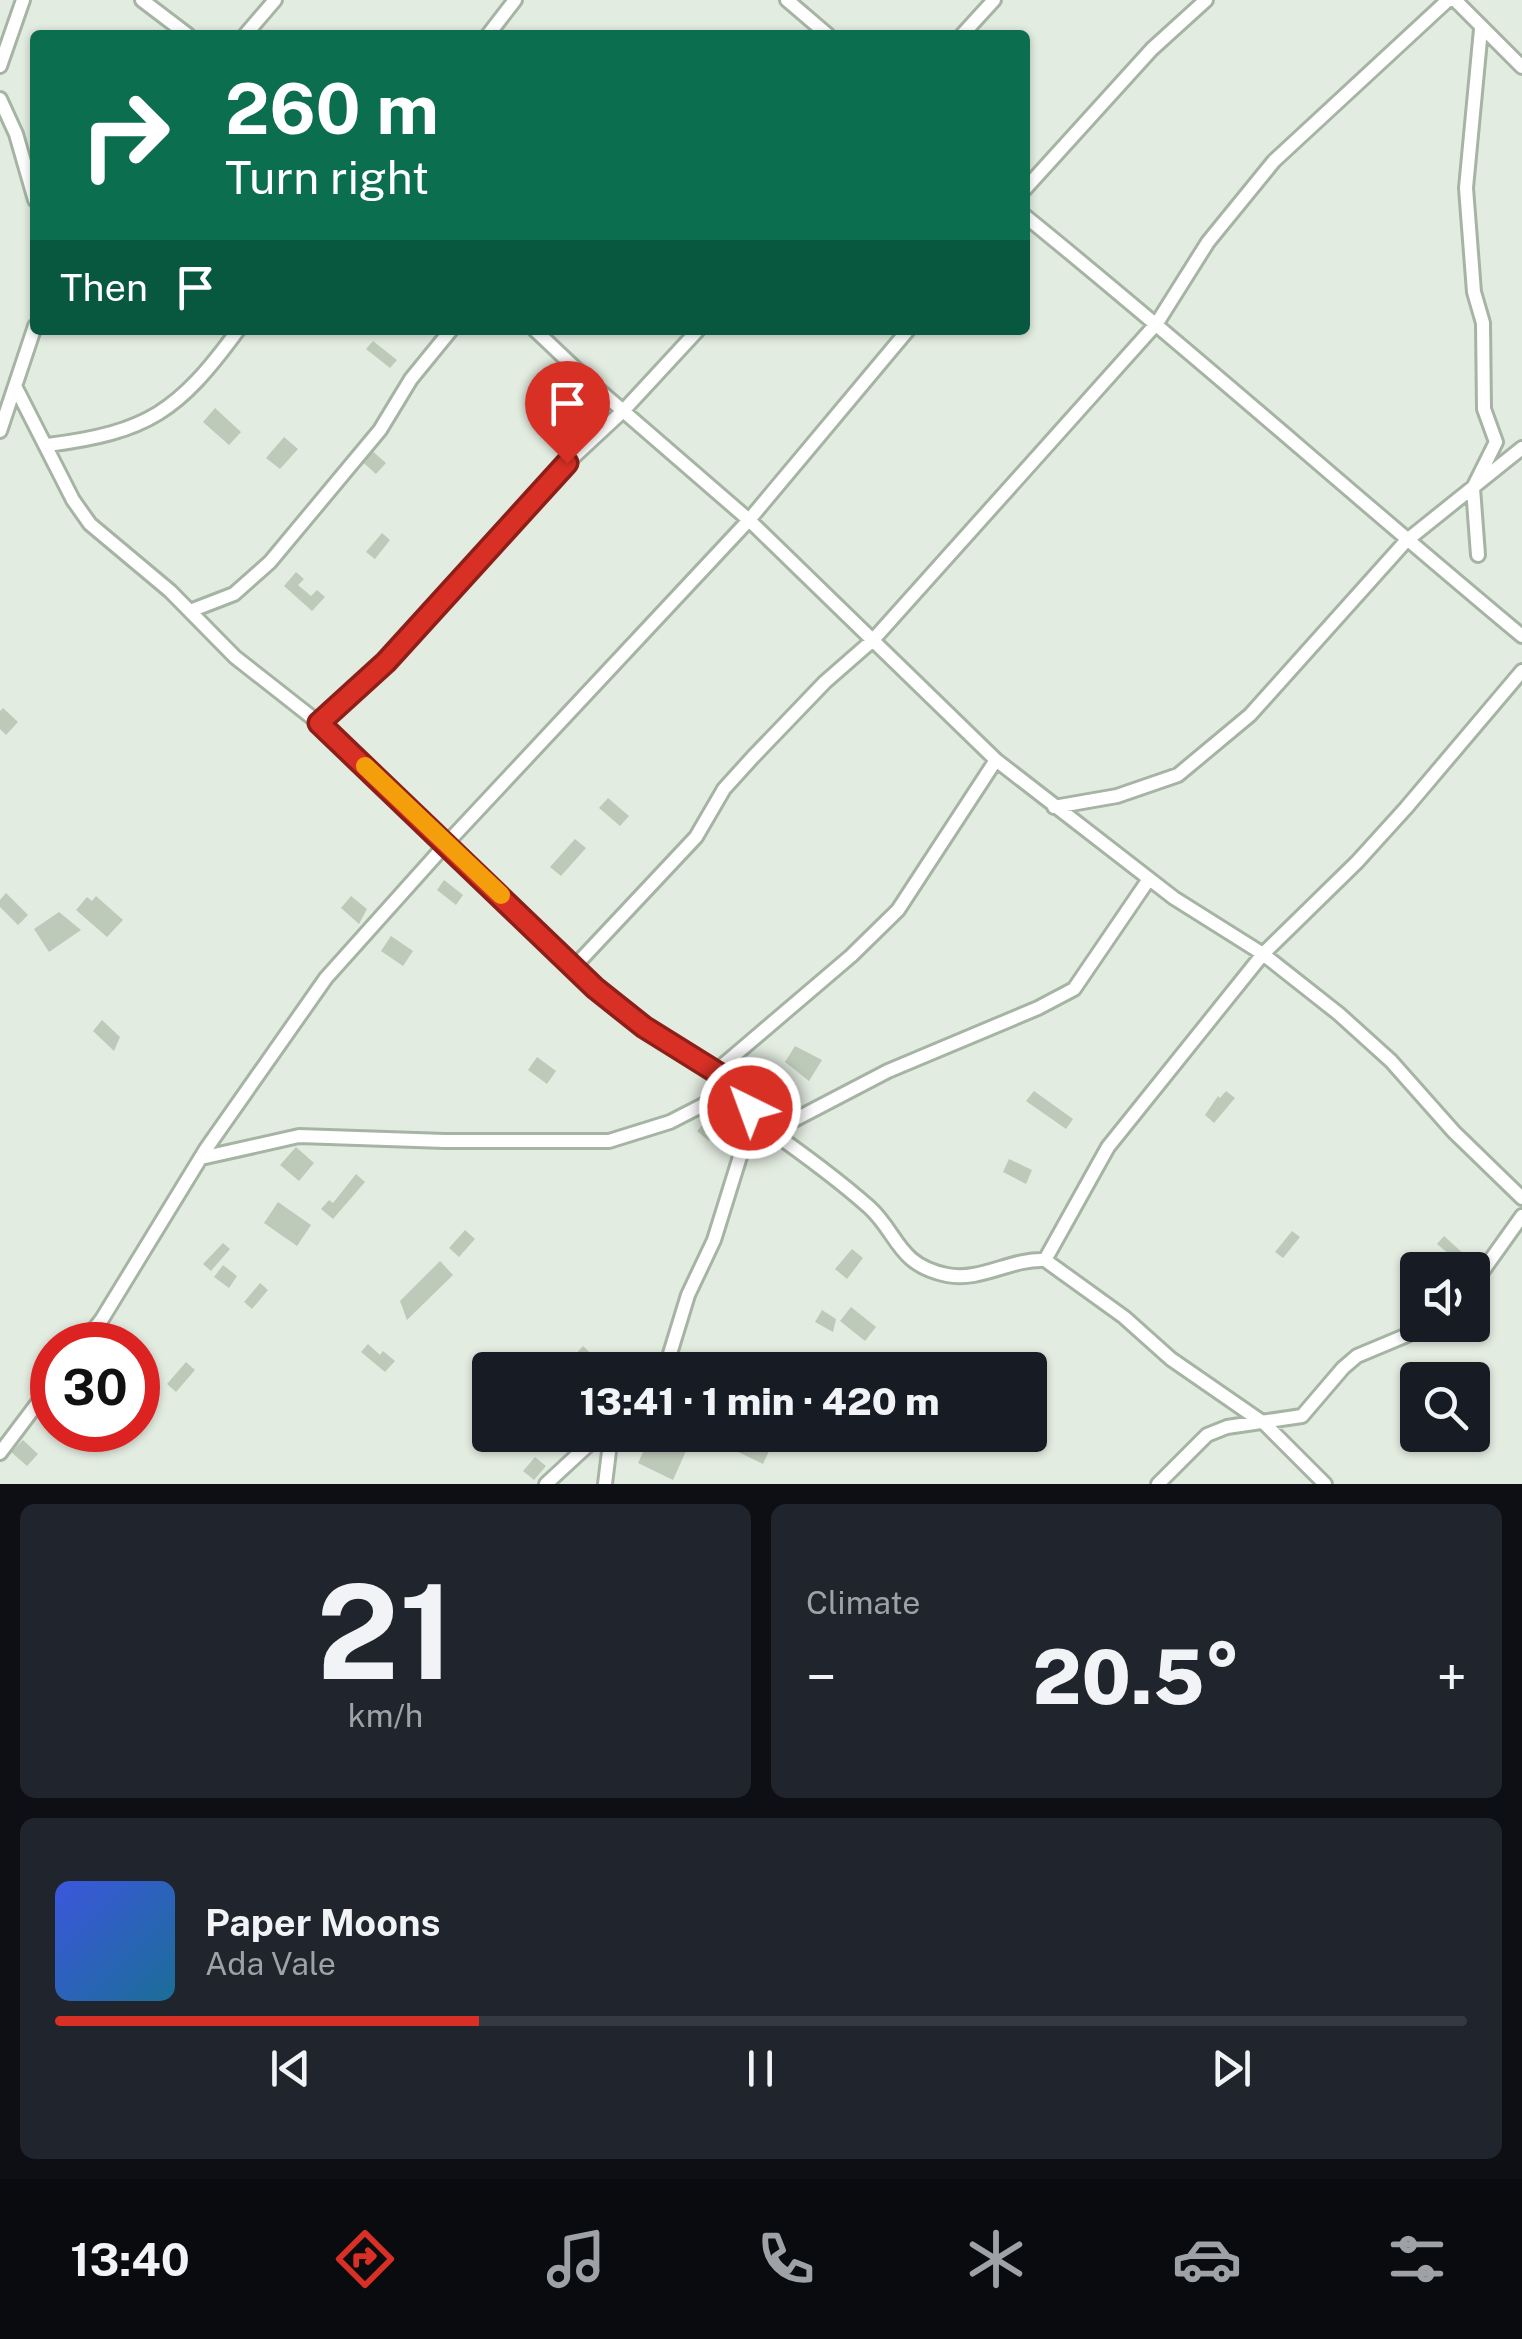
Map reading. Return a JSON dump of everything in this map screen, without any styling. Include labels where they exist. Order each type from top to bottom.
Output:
[{"type":"street","points":[[0,66],[23,0]]},
{"type":"street","points":[[142,0],[181,30]]},
{"type":"street","points":[[249,30],[275,0]]},
{"type":"street","points":[[492,30],[516,0]]},
{"type":"street","points":[[788,0],[822,30]]},
{"type":"street","points":[[967,30],[994,0]]},
{"type":"street","points":[[1030,183],[1152,49],[1206,0]]},
{"type":"street","points":[[574,967],[696,837],[724,789],[825,682],[873,640],[1157,323],[1208,242],[1274,160],[1452,0],[1522,67]]},
{"type":"street","points":[[1478,556],[1472,488],[1496,442],[1484,408],[1483,324],[1474,292],[1466,188],[1481,29]]},
{"type":"street","points":[[0,99],[16,134],[30,183]]},
{"type":"street","points":[[1030,220],[1157,323],[1522,636]]},
{"type":"street","points":[[0,432],[32,335]]},
{"type":"street","points":[[48,445],[106,437],[147,421],[179,400],[234,335]]},
{"type":"street","points":[[190,612],[234,594],[270,562],[380,430],[411,379],[447,335]]},
{"type":"street","points":[[541,335],[749,520],[996,760],[1149,879],[1263,954],[1391,1061],[1454,1132],[1522,1198]]},
{"type":"street","points":[[319,723],[386,662],[567,463],[624,410],[693,335]]},
{"type":"street","points":[[100,1322],[201,1158],[326,978],[749,520],[904,335]]},
{"type":"street","points":[[15,386],[73,500],[90,524],[236,656],[319,723],[620,1010],[737,1085],[751,1113],[872,1209],[896,1246],[926,1270],[952,1276],[994,1271],[1029,1259],[1045,1260],[1124,1317],[1171,1358],[1265,1424],[1325,1484]]},
{"type":"street","points":[[1054,807],[1117,796],[1178,775],[1250,714],[1406,540],[1522,448]]},
{"type":"street","points":[[1045,1260],[1108,1148],[1263,954],[1406,808],[1522,670]]},
{"type":"street","points":[[716,1071],[851,956],[898,910],[996,760]]},
{"type":"street","points":[[771,1132],[888,1072],[1038,1008],[1074,988],[1149,879]]},
{"type":"street","points":[[201,1158],[299,1136],[609,1141],[670,1122],[709,1102],[751,1113]]},
{"type":"street","points":[[671,1352],[688,1295],[714,1240],[751,1113]]},
{"type":"street","points":[[1490,1261],[1522,1216]]},
{"type":"street","points":[[1158,1484],[1207,1435],[1227,1427],[1302,1416],[1357,1356],[1400,1338]]},
{"type":"street","points":[[0,1453],[30,1413]]},
{"type":"street","points":[[546,1484],[581,1452]]},
{"type":"street","points":[[605,1484],[609,1452]]},
{"type":"building","points":[[373,341],[397,360],[390,368],[366,349]]},
{"type":"building","points":[[215,408],[241,432],[229,445],[203,422]]},
{"type":"building","points":[[284,437],[298,449],[280,469],[266,458]]},
{"type":"building","points":[[369,448],[386,463],[376,474],[359,459]]},
{"type":"building","points":[[382,533],[390,540],[375,559],[366,552]]},
{"type":"building","points":[[296,572],[304,579],[298,585],[311,596],[317,590],[325,597],[312,611],[284,586]]},
{"type":"building","points":[[3,708],[18,722],[6,735],[0,729]]},
{"type":"building","points":[[608,798],[629,816],[620,826],[599,808]]},
{"type":"building","points":[[575,839],[586,848],[561,876],[550,867]]},
{"type":"building","points":[[444,880],[463,895],[456,905],[437,890]]},
{"type":"building","points":[[6,893],[28,915],[18,925],[0,907]]},
{"type":"building","points":[[96,896],[123,920],[107,937],[76,910],[87,897],[92,901]]},
{"type":"building","points":[[351,896],[367,909],[359,924],[341,908]]},
{"type":"building","points":[[59,912],[81,930],[49,952],[34,929]]},
{"type":"building","points":[[391,936],[413,951],[403,966],[381,951]]},
{"type":"building","points":[[102,1020],[120,1037],[114,1051],[93,1031]]},
{"type":"building","points":[[795,1046],[822,1060],[809,1081],[785,1062]]},
{"type":"building","points":[[537,1057],[556,1071],[547,1084],[528,1070]]},
{"type":"building","points":[[1034,1091],[1073,1119],[1066,1129],[1026,1101]]},
{"type":"building","points":[[1226,1091],[1235,1098],[1214,1123],[1205,1115]]},
{"type":"building","points":[[711,1115],[723,1125],[709,1141],[697,1131]]},
{"type":"building","points":[[296,1147],[314,1163],[299,1181],[280,1165]]},
{"type":"building","points":[[1009,1159],[1032,1170],[1026,1184],[1003,1172]]},
{"type":"building","points":[[356,1174],[365,1182],[333,1219],[321,1209],[329,1200],[333,1203]]},
{"type":"building","points":[[278,1202],[311,1225],[297,1246],[264,1223]]},
{"type":"building","points":[[465,1230],[475,1239],[459,1257],[449,1248]]},
{"type":"building","points":[[1292,1231],[1300,1237],[1283,1258],[1275,1252]]},
{"type":"building","points":[[1444,1236],[1462,1252],[1447,1252],[1437,1244]]},
{"type":"building","points":[[223,1243],[230,1249],[211,1271],[203,1264]]},
{"type":"building","points":[[852,1249],[863,1258],[847,1279],[835,1269]]},
{"type":"building","points":[[440,1261],[453,1275],[407,1320],[400,1301]]},
{"type":"building","points":[[223,1265],[237,1276],[229,1288],[214,1277]]},
{"type":"building","points":[[260,1283],[268,1290],[252,1309],[244,1302]]},
{"type":"building","points":[[851,1307],[876,1327],[865,1341],[840,1321]]},
{"type":"building","points":[[822,1310],[836,1319],[833,1332],[815,1322]]},
{"type":"building","points":[[368,1344],[395,1361],[385,1372],[361,1352]]},
{"type":"building","points":[[186,1362],[195,1370],[176,1392],[167,1384]]},
{"type":"building","points":[[23,1440],[30,1452],[38,1454],[27,1466],[11,1452]]},
{"type":"building","points":[[643,1452],[686,1452],[673,1480],[638,1463]]},
{"type":"building","points":[[738,1452],[769,1452],[763,1464]]},
{"type":"building","points":[[535,1457],[546,1466],[534,1480],[523,1471]]},
{"type":"slow traffic","points":[[365,766],[501,895]]},
{"type":"route","points":[[567,463],[386,662],[319,723],[595,988],[644,1027],[737,1085],[750,1108]]}]
